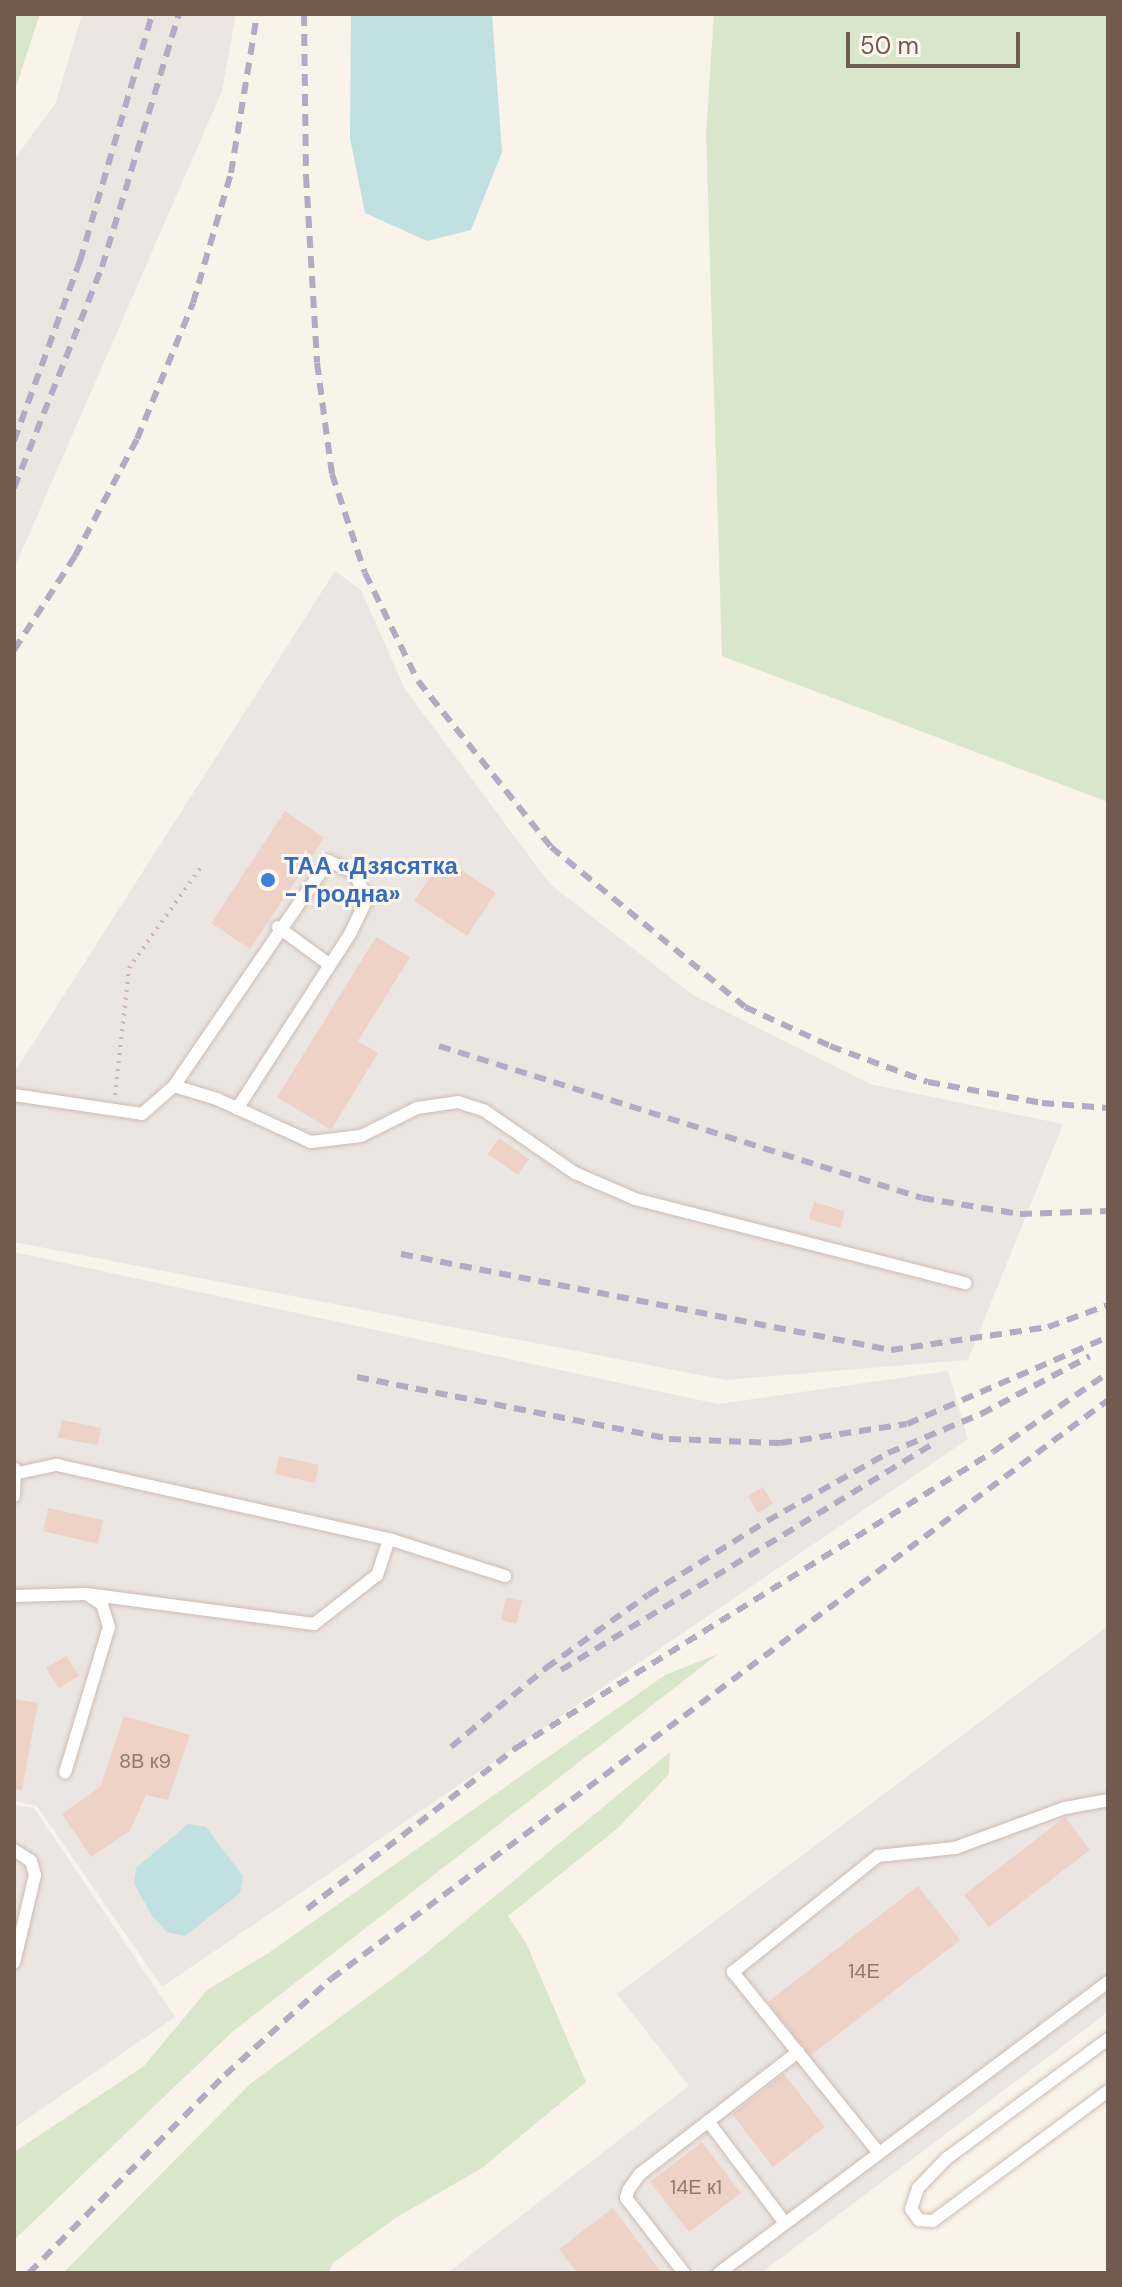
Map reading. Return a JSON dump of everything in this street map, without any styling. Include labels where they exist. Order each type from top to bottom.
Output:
[{"type":"lane","points":[[14,1095],[142,1114],[174,1086],[278,927],[328,861],[354,872],[367,899],[330,965],[237,1109]]},
{"type":"lane","points":[[278,927],[330,965]]},
{"type":"lane","points":[[174,1086],[237,1109],[311,1142],[361,1136],[417,1108],[458,1102],[485,1111],[575,1173],[635,1199],[965,1283]]},
{"type":"lane","points":[[14,1496],[16,1470],[57,1465],[389,1539],[505,1576]]},
{"type":"lane","points":[[14,1596],[86,1594],[314,1624],[377,1575],[389,1539]]},
{"type":"lane","points":[[65,1773],[109,1627],[102,1604],[86,1594]]},
{"type":"lane","points":[[879,2153],[733,1972],[878,1856],[955,1848],[1065,1808],[1108,1800]]},
{"type":"lane","points":[[14,1850],[31,1861],[35,1875],[14,1963]]},
{"type":"lane","points":[[719,2273],[1108,1982]]},
{"type":"lane","points":[[1108,2039],[947,2158],[918,2188],[911,2209],[919,2220],[933,2221],[1108,2091]]},
{"type":"lane","points":[[684,2273],[626,2198],[640,2174],[798,2052]]},
{"type":"lane","points":[[708,2121],[785,2223]]},
{"type":"path","points":[[114,1110],[129,968],[200,868]]},
{"type":"shaded area","points":[[82,14],[236,14],[222,91],[14,569],[14,160],[56,102]]},
{"type":"shaded area","points":[[335,571],[361,590],[405,689],[550,884],[693,995],[870,1084],[1063,1124],[968,1360],[726,1380],[14,1242],[14,1073]]},
{"type":"shaded area","points":[[14,1252],[718,1404],[948,1371],[968,1439],[162,1987],[37,1806],[14,1801]]},
{"type":"shaded area","points":[[1108,1626],[1108,2012],[761,2273],[447,2273],[689,2086],[617,1994]]},
{"type":"shaded area","points":[[14,1805],[34,1808],[175,2017],[14,2128]]},
{"type":"green space","points":[[14,14],[40,14],[14,93]]},
{"type":"green space","points":[[714,14],[1108,14],[1108,802],[722,656],[706,132]]},
{"type":"green space","points":[[718,1654],[232,2032],[14,2240],[14,2152],[144,2066],[207,1990],[267,1954],[665,1675]]},
{"type":"green space","points":[[670,1752],[669,1774],[618,1828],[508,1916],[526,1943],[586,2082],[482,2168],[397,2217],[333,2263],[328,2273],[63,2273],[250,2084],[415,1962]]},
{"type":"water","points":[[351,14],[492,14],[502,152],[471,230],[427,241],[365,213],[350,138]]},
{"type":"water","points":[[188,1824],[206,1827],[243,1876],[240,1893],[185,1936],[167,1932],[152,1916],[134,1883],[136,1868]]},
{"type":"building","name":"ТАА «Дзясятка - Гродна»","points":[[285,811],[324,838],[250,949],[211,923]]},
{"type":"building","points":[[443,858],[496,893],[467,936],[414,901]]},
{"type":"building","points":[[376,937],[410,957],[358,1041],[378,1053],[331,1130],[277,1097]]},
{"type":"building","points":[[499,1138],[529,1159],[518,1175],[488,1154]]},
{"type":"building","points":[[814,1202],[845,1211],[840,1228],[809,1219]]},
{"type":"building","points":[[62,1420],[101,1428],[98,1445],[58,1438]]},
{"type":"building","points":[[279,1456],[319,1465],[315,1483],[275,1474]]},
{"type":"building","points":[[763,1487],[773,1504],[758,1513],[748,1496]]},
{"type":"building","points":[[48,1508],[103,1520],[98,1544],[43,1531]]},
{"type":"building","points":[[506,1597],[522,1601],[516,1624],[501,1620]]},
{"type":"building","points":[[66,1656],[79,1676],[59,1688],[46,1668]]},
{"type":"building","points":[[14,1699],[38,1703],[22,1790],[14,1789]]},
{"type":"building","points":[[124,1716],[190,1735],[168,1800],[146,1795],[130,1831],[91,1857],[62,1814],[100,1787]]},
{"type":"building","points":[[1065,1817],[1090,1850],[989,1927],[964,1895]]},
{"type":"building","points":[[918,1886],[960,1940],[810,2056],[768,2002]]},
{"type":"building","points":[[784,2074],[825,2127],[773,2167],[732,2114]]},
{"type":"building","points":[[702,2142],[741,2193],[689,2232],[650,2182]]},
{"type":"building","points":[[613,2208],[662,2273],[577,2273],[559,2249]]},
{"type":"railway","points":[[14,441],[80,261],[152,14]]},
{"type":"railway","points":[[14,488],[102,267],[179,14]]},
{"type":"railway","points":[[14,650],[75,556],[137,439],[193,303],[231,173],[257,14]]},
{"type":"railway","points":[[304,14],[306,176],[317,363],[332,474],[365,573],[418,681],[551,847],[745,1007],[830,1046],[928,1082],[1042,1103],[1108,1108]]},
{"type":"railway","points":[[439,1046],[922,1198],[1020,1214],[1108,1211]]},
{"type":"railway","points":[[401,1254],[891,1350],[1048,1327],[1108,1305]]},
{"type":"railway","points":[[357,1377],[669,1439],[780,1443],[907,1424],[1108,1337]]},
{"type":"railway","points":[[451,1747],[546,1668],[648,1595],[767,1521],[888,1453],[981,1414],[1090,1356]]},
{"type":"railway","points":[[307,1909],[516,1748],[993,1452],[1108,1373]]},
{"type":"railway","points":[[29,2273],[225,2075],[331,1979],[1108,1400]]},
{"type":"railway","points":[[561,1670],[933,1444]]},
{"type":"place","name":"ТАА «Дзясятка - Гродна»","points":[[268,880]]}]
